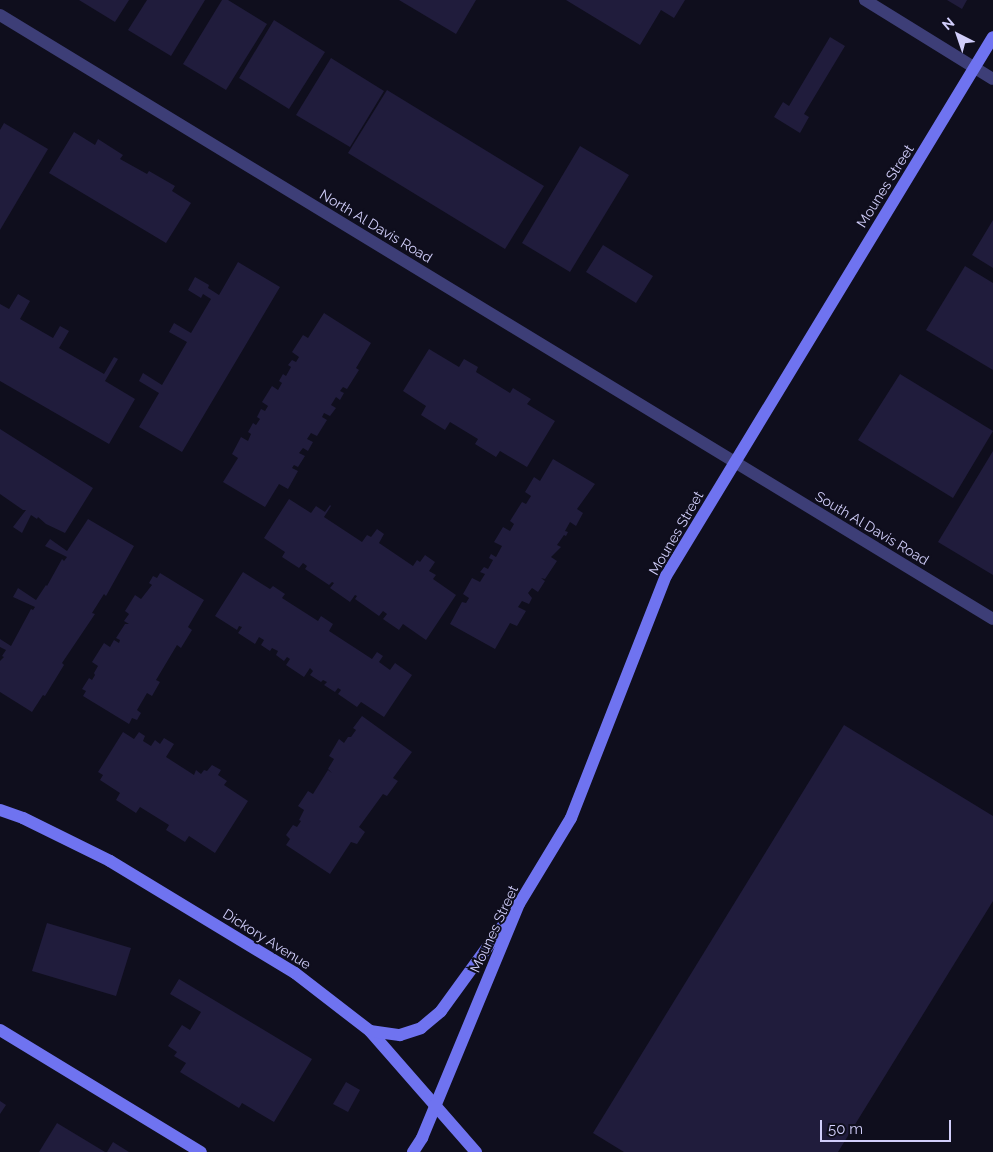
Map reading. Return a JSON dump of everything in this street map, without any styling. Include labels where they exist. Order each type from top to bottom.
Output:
[{"type":"main road","name":"Mounes Street","points":[[413,1152],[422,1138],[518,904],[571,818],[666,576],[993,37]]},
{"type":"main road","name":"Dickory Avenue","points":[[0,810],[23,818],[110,861],[295,973],[370,1031],[476,1152]]},
{"type":"main road","points":[[370,1031],[400,1035],[421,1028],[441,1011],[518,904]]},
{"type":"main road","points":[[0,1030],[201,1152]]},
{"type":"street","points":[[866,0],[974,69],[993,79]]},
{"type":"street","name":"North Al Davis Road","points":[[0,15],[736,462]]},
{"type":"street","name":"South Al Davis Road","points":[[736,462],[993,619]]},
{"type":"building","points":[[79,0],[129,0],[115,22]]},
{"type":"building","points":[[147,0],[205,0],[171,56],[128,30]]},
{"type":"building","points":[[222,0],[228,0],[267,24],[226,90],[183,64]]},
{"type":"building","points":[[399,0],[476,0],[456,34]]},
{"type":"building","points":[[566,0],[685,0],[674,18],[661,10],[640,45]]},
{"type":"building","points":[[947,0],[967,0],[962,9]]},
{"type":"building","points":[[274,20],[325,52],[289,109],[239,78]]},
{"type":"building","points":[[830,37],[845,46],[804,114],[809,117],[800,133],[774,117],[783,102],[789,106]]},
{"type":"building","points":[[331,58],[384,91],[350,147],[296,115]]},
{"type":"building","points":[[387,90],[544,186],[505,249],[348,153]]},
{"type":"building","points":[[4,123],[48,149],[0,230],[0,130]]},
{"type":"building","points":[[74,132],[95,145],[98,139],[123,155],[120,159],[147,174],[149,171],[175,186],[172,191],[191,203],[166,243],[49,173]]},
{"type":"building","points":[[580,146],[629,175],[570,272],[522,243]]},
{"type":"building","points":[[993,220],[993,268],[972,255]]},
{"type":"building","points":[[603,245],[653,276],[636,303],[586,272]]},
{"type":"building","points":[[238,262],[280,287],[182,452],[139,427],[159,393],[139,381],[143,373],[162,385],[187,342],[169,332],[174,323],[191,333],[211,299],[203,294],[201,298],[188,290],[195,277],[209,285],[208,288],[219,295]]},
{"type":"building","points":[[965,266],[993,283],[993,370],[926,330]]},
{"type":"building","points":[[18,294],[30,301],[20,319],[53,338],[60,326],[69,331],[59,348],[104,374],[114,357],[118,359],[105,381],[135,399],[109,444],[0,381],[0,304],[9,309]]},
{"type":"building","points":[[324,313],[371,343],[356,368],[359,370],[347,389],[343,387],[340,391],[344,393],[340,400],[336,397],[331,405],[336,408],[330,416],[324,413],[322,417],[327,420],[317,436],[311,433],[307,439],[313,442],[308,451],[303,448],[299,453],[305,456],[298,467],[294,465],[292,468],[298,471],[288,489],[279,484],[265,507],[223,482],[238,458],[232,454],[241,437],[248,441],[251,434],[248,432],[253,423],[256,425],[260,419],[257,417],[261,409],[265,411],[268,406],[262,402],[272,386],[278,390],[282,383],[279,381],[283,374],[286,376],[291,367],[288,365],[292,360],[296,362],[299,357],[292,352],[303,335],[308,338]]},
{"type":"building","points":[[429,349],[459,367],[464,359],[478,367],[476,372],[510,393],[513,388],[531,399],[527,404],[555,421],[527,467],[500,451],[496,457],[475,444],[478,439],[450,422],[445,430],[421,415],[426,406],[403,391]]},
{"type":"building","points":[[900,374],[993,431],[953,498],[858,440]]},
{"type":"building","points":[[0,429],[93,488],[65,533],[46,524],[38,517],[37,519],[31,515],[22,533],[13,527],[26,510],[23,510],[0,494]]},
{"type":"building","points":[[993,451],[993,575],[938,542]]},
{"type":"building","points":[[553,459],[595,484],[577,509],[583,513],[576,526],[570,522],[565,531],[568,532],[566,536],[564,535],[557,545],[561,547],[551,557],[557,561],[545,579],[541,578],[545,581],[538,592],[532,588],[528,593],[532,598],[529,604],[522,601],[518,607],[526,611],[517,626],[510,623],[495,649],[450,624],[462,602],[466,603],[469,598],[463,594],[472,578],[480,582],[485,574],[480,572],[484,567],[488,569],[493,560],[489,558],[491,554],[496,557],[502,546],[494,542],[503,527],[510,531],[514,524],[510,521],[522,502],[526,504],[531,496],[525,492],[534,477],[540,481]]},
{"type":"building","points":[[289,499],[311,513],[316,506],[325,512],[330,505],[324,517],[362,542],[367,535],[371,537],[377,529],[384,534],[379,543],[413,566],[417,560],[420,562],[425,555],[435,562],[429,571],[436,575],[433,579],[456,595],[426,640],[403,624],[399,630],[383,619],[387,614],[383,611],[379,616],[355,599],[357,596],[355,595],[350,602],[330,588],[334,583],[332,582],[329,585],[305,569],[307,566],[303,563],[299,568],[282,557],[285,552],[264,538]]},
{"type":"building","points":[[88,519],[134,546],[106,596],[104,594],[92,613],[95,614],[62,663],[64,665],[45,696],[43,695],[32,712],[0,692],[0,661],[4,657],[2,656],[6,650],[0,647],[0,639],[11,646],[31,609],[33,610],[35,607],[13,597],[18,588],[36,600],[47,586],[62,559],[64,561],[67,557],[45,546],[50,539],[67,551]]},
{"type":"building","points":[[243,572],[270,589],[273,586],[285,594],[282,598],[318,621],[321,616],[333,624],[329,631],[372,659],[377,652],[383,656],[379,662],[390,670],[395,663],[412,675],[384,717],[361,702],[357,707],[338,694],[341,690],[338,688],[335,692],[324,685],[327,682],[323,680],[321,682],[310,675],[313,671],[310,668],[304,677],[286,665],[290,659],[287,657],[284,661],[276,655],[278,651],[272,648],[270,651],[261,645],[264,640],[259,637],[255,644],[238,633],[242,627],[239,626],[237,630],[215,616]]},
{"type":"building","points":[[160,573],[204,600],[188,627],[192,630],[181,648],[177,645],[156,680],[160,682],[152,696],[147,693],[137,710],[141,713],[137,720],[132,718],[129,724],[83,696],[86,691],[82,689],[89,678],[92,680],[95,675],[94,673],[98,666],[92,662],[104,643],[110,647],[114,640],[119,643],[120,640],[116,638],[125,624],[129,624],[124,621],[129,614],[125,611],[135,595],[141,599],[152,585],[149,583],[153,576],[157,578]]},
{"type":"building","points":[[362,716],[412,752],[393,778],[398,781],[387,796],[383,794],[359,827],[365,832],[357,844],[351,842],[330,874],[286,845],[290,839],[286,835],[293,825],[297,827],[301,821],[299,820],[304,810],[298,806],[308,791],[313,794],[328,770],[332,773],[328,769],[334,759],[329,756],[339,739],[344,743],[348,737],[351,737],[356,730],[353,728]]},
{"type":"building","points":[[844,725],[993,816],[993,901],[838,1152],[624,1152],[593,1133]]},
{"type":"building","points":[[123,732],[134,739],[139,732],[145,736],[143,741],[151,746],[155,740],[160,744],[164,738],[174,744],[166,757],[194,775],[196,770],[201,774],[212,765],[221,770],[218,775],[227,781],[224,785],[248,801],[215,853],[189,836],[185,842],[166,830],[169,825],[140,807],[136,813],[116,800],[120,793],[100,780],[103,775],[98,772]]},
{"type":"building","points":[[47,923],[131,948],[116,996],[32,971]]},
{"type":"building","points":[[179,979],[312,1059],[274,1122],[242,1103],[239,1108],[180,1072],[186,1063],[174,1056],[177,1052],[168,1046],[182,1025],[190,1030],[201,1012],[170,994]]},
{"type":"building","points":[[346,1082],[360,1090],[348,1112],[333,1104]]},
{"type":"building","points":[[0,1101],[6,1105],[0,1114]]},
{"type":"building","points":[[57,1123],[105,1152],[39,1152]]},
{"type":"building","points":[[113,1142],[129,1152],[107,1152]]}]
